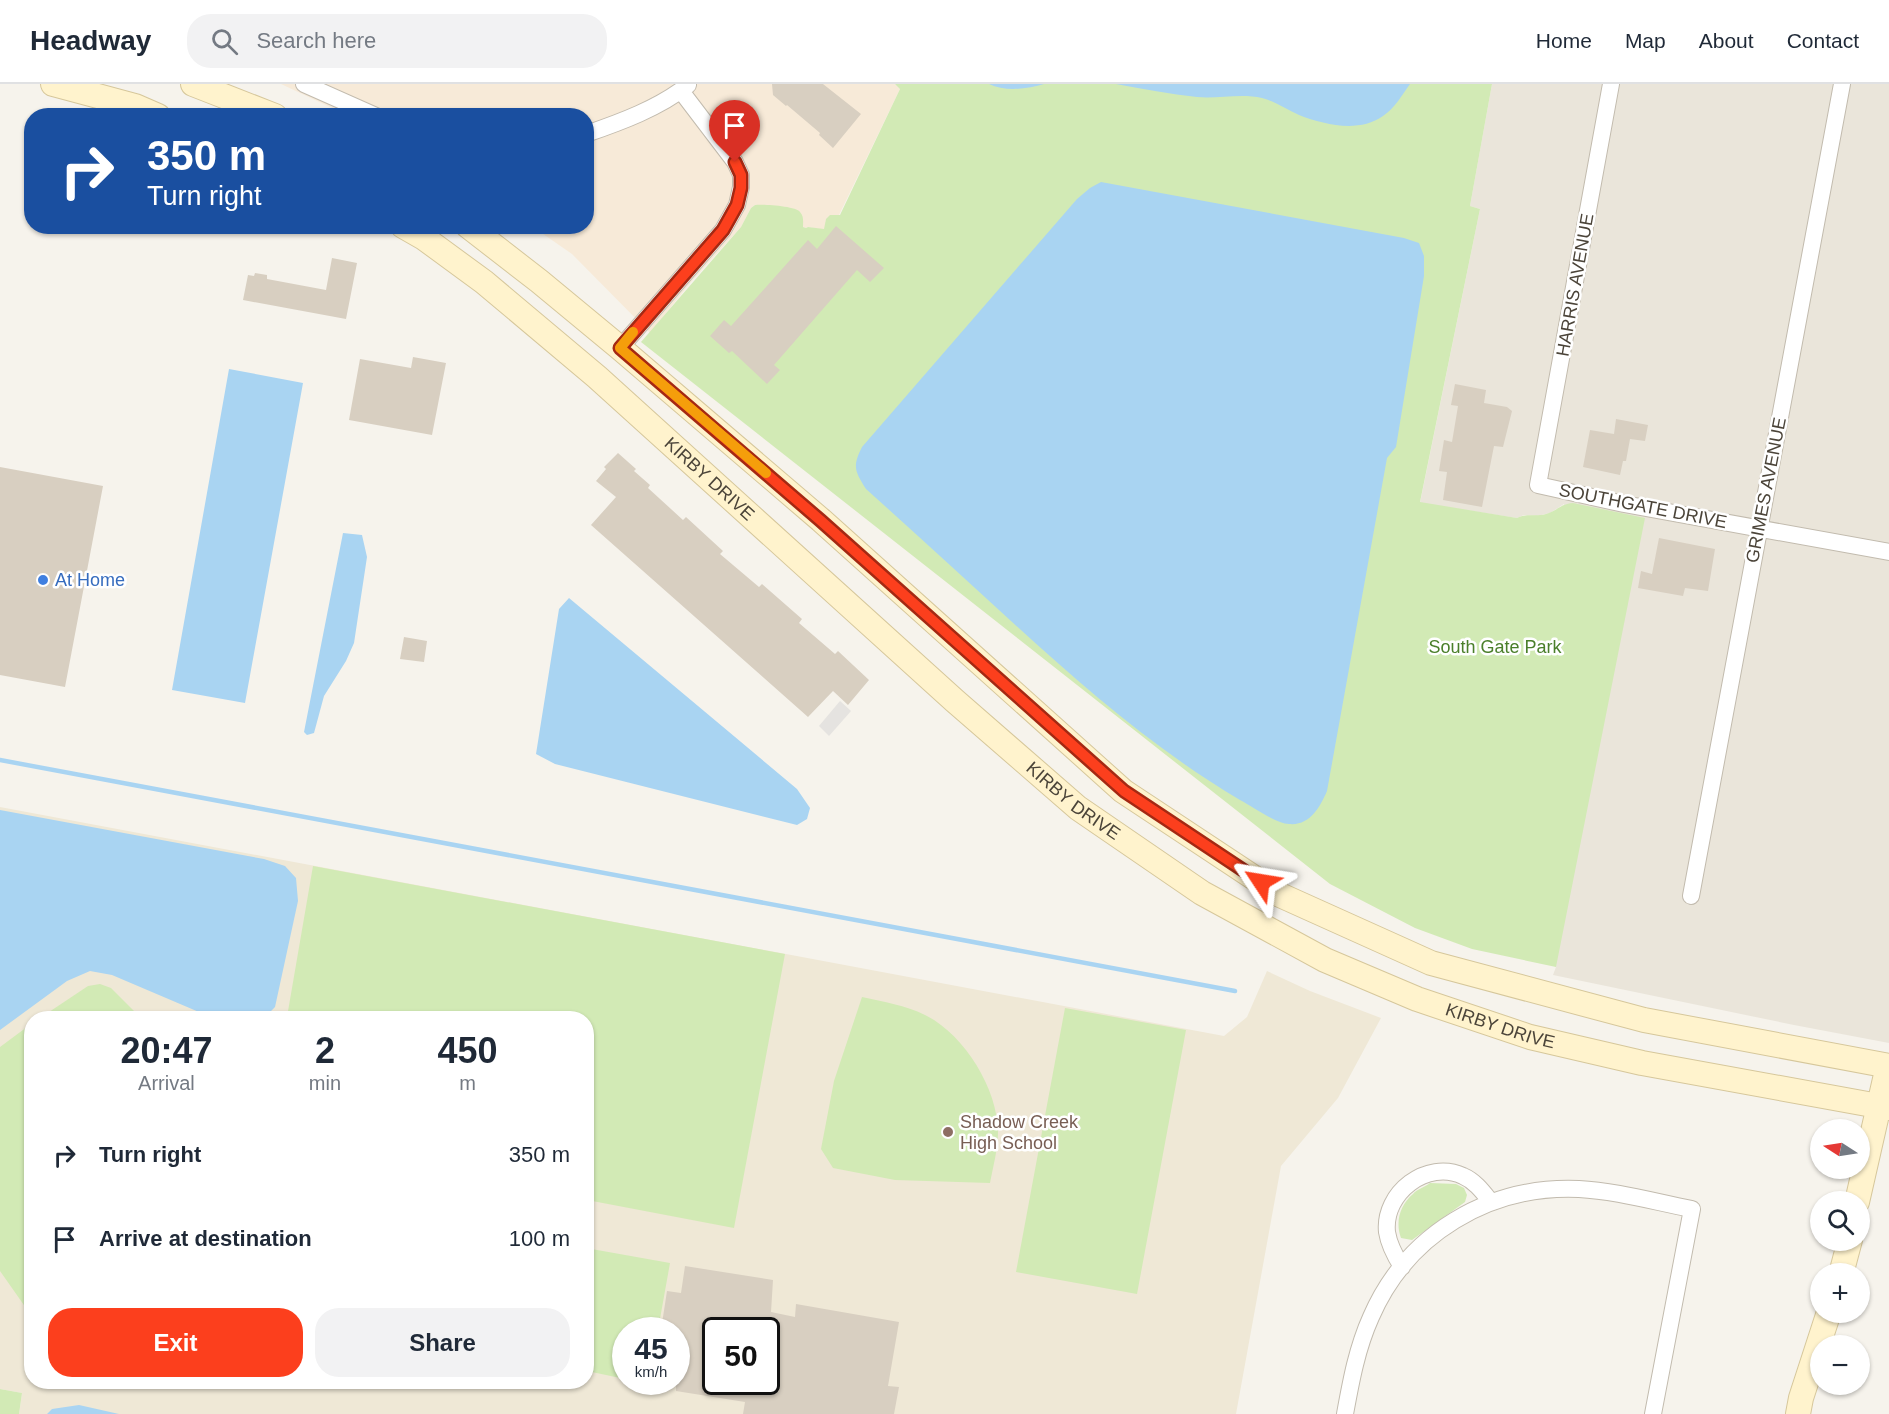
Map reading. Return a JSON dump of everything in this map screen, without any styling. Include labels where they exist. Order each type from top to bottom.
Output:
[{"type":"main road","points":[[53,84],[140,108]]},
{"type":"main road","points":[[193,84],[254,108]]},
{"type":"main road","name":"KIRBY DRIVE","points":[[431,234],[484,282],[597,377],[955,701],[1078,808],[1202,893],[1325,960],[1417,999],[1530,1037],[1642,1063],[1884,1107]]},
{"type":"main road","name":"KIRBY DRIVE","points":[[478,234],[620,348],[820,520],[1124,791],[1280,895],[1431,963],[1644,1020],[1889,1065]]},
{"type":"main road","points":[[597,377],[620,348]]},
{"type":"main road","points":[[1325,960],[1343,923]]},
{"type":"main road","points":[[1860,1191],[1884,1107],[1889,1065]]},
{"type":"main road","points":[[1798,1414],[1801,1398],[1826,1323]]},
{"type":"street","points":[[304,84],[358,108]]},
{"type":"street","name":"HARRIS AVENUE","points":[[1538,485],[1611,84]]},
{"type":"street","name":"GRIMES AVENUE","points":[[1691,896],[1842,84]]},
{"type":"street","points":[[594,131],[654,106],[685,87],[735,162],[741,175],[737,205],[723,230],[620,348]]},
{"type":"street","name":"SOUTHGATE DRIVE","points":[[1538,485],[1624,504],[1889,552]]},
{"type":"street","points":[[1402,1267],[1389,1241],[1387,1224],[1393,1205],[1413,1180],[1433,1172],[1455,1173],[1468,1179],[1491,1202]]},
{"type":"street","points":[[1344,1414],[1361,1341],[1372,1315],[1402,1267],[1437,1232],[1491,1202],[1530,1193],[1580,1189],[1692,1209],[1653,1414]]},
{"type":"shaded area","points":[[281,84],[895,84],[900,89],[839,215],[826,219],[825,230],[803,227],[803,219],[795,209],[755,205],[741,227],[691,282],[650,333],[572,254],[543,234],[594,234],[594,108],[332,108]]},
{"type":"shaded area","points":[[1492,84],[1889,84],[1889,1043],[1553,975],[1556,967],[1564,504],[1550,513],[1537,516],[1524,515],[1517,518],[1420,503],[1480,209],[1470,206]]},
{"type":"shaded area","points":[[840,701],[851,711],[829,736],[819,726]]},
{"type":"shaded area","name":"Shadow Creek High School","points":[[0,807],[1224,1036],[1247,1017],[1267,971],[1310,991],[1381,1018],[1338,1098],[1281,1166],[1236,1414],[19,1414],[22,1393],[0,1389]]},
{"type":"green space","name":"South Gate Park","points":[[895,84],[1492,84],[1470,206],[1480,209],[1420,502],[1517,518],[1546,514],[1573,503],[1645,518],[1556,967],[1472,949],[1415,928],[1330,884],[641,342],[741,227],[755,205],[779,206],[797,210],[802,215],[803,227],[806,228],[824,229],[826,219],[830,215],[840,215],[900,89]]},
{"type":"green space","points":[[313,866],[785,954],[734,1228],[594,1201],[594,1011],[288,1011]]},
{"type":"green space","points":[[100,984],[111,988],[134,1011],[50,1011],[88,986]]},
{"type":"green space","points":[[862,997],[902,1006],[925,1015],[953,1035],[976,1064],[992,1098],[998,1132],[990,1183],[895,1180],[833,1168],[821,1149],[834,1081]]},
{"type":"green space","points":[[1065,1008],[1186,1030],[1137,1294],[1016,1272]]},
{"type":"green space","points":[[24,1029],[24,1305],[0,1271],[0,1047]]},
{"type":"green space","points":[[1430,1183],[1456,1184],[1464,1188],[1467,1195],[1465,1202],[1412,1240],[1401,1238],[1399,1220],[1405,1203],[1415,1192]]},
{"type":"green space","points":[[594,1249],[670,1263],[660,1317],[612,1317],[612,1376],[594,1372]]},
{"type":"green space","points":[[0,1389],[22,1393],[19,1414],[0,1414]]},
{"type":"water","points":[[989,84],[1044,84],[1016,89],[995,87]]},
{"type":"water","points":[[1116,84],[1410,84],[1395,105],[1383,116],[1363,124],[1342,126],[1309,119],[1262,98],[1197,97]]},
{"type":"water","points":[[1101,182],[1404,238],[1419,243],[1424,256],[1424,276],[1396,447],[1387,458],[1327,791],[1317,809],[1303,822],[1283,823],[1264,814],[1209,781],[1150,739],[1038,645],[866,489],[857,473],[856,464],[862,447],[1077,199]]},
{"type":"water","points":[[229,369],[303,383],[245,703],[172,690]]},
{"type":"water","points":[[343,533],[362,535],[367,557],[354,643],[346,661],[324,696],[314,733],[307,735],[304,732]]},
{"type":"water","points":[[569,598],[797,789],[810,808],[807,819],[797,825],[555,764],[536,754],[559,609]]},
{"type":"water","points":[[0,810],[264,859],[285,866],[296,878],[298,901],[275,1007],[271,1011],[197,1011],[112,975],[90,971],[67,981],[0,1030]]},
{"type":"water","points":[[79,1405],[119,1414],[47,1414],[52,1409]]},
{"type":"building","points":[[772,84],[823,84],[861,114],[833,148],[819,135],[820,133],[773,95]]},
{"type":"building","points":[[836,226],[884,268],[870,282],[857,270],[774,365],[780,370],[767,384],[732,351],[729,353],[710,336],[724,320],[731,326],[808,240],[817,249]]},
{"type":"building","points":[[332,258],[357,263],[346,319],[243,300],[248,275],[254,276],[255,273],[267,275],[267,279],[326,290]]},
{"type":"building","points":[[413,357],[446,363],[432,435],[349,420],[360,359],[411,368]]},
{"type":"building","points":[[1455,384],[1486,390],[1484,403],[1507,407],[1512,411],[1503,447],[1494,446],[1482,507],[1443,500],[1447,472],[1439,471],[1444,440],[1452,442],[1458,406],[1451,405]]},
{"type":"building","points":[[1616,419],[1648,425],[1645,441],[1630,439],[1626,461],[1623,461],[1620,475],[1583,467],[1590,430],[1614,434]]},
{"type":"building","points":[[618,453],[650,485],[648,488],[683,520],[686,517],[723,551],[720,554],[759,587],[762,584],[802,619],[799,623],[835,654],[838,651],[869,680],[848,705],[833,691],[808,717],[591,525],[616,497],[596,481],[606,469],[604,467]]},
{"type":"building","name":"At Home","points":[[0,467],[103,486],[65,687],[0,675]]},
{"type":"building","points":[[1659,538],[1715,549],[1708,591],[1685,588],[1683,596],[1638,588],[1641,571],[1652,574]]},
{"type":"building","points":[[404,637],[427,641],[424,662],[400,659]]},
{"type":"building","points":[[685,1266],[773,1280],[771,1312],[795,1317],[796,1304],[899,1322],[888,1386],[899,1387],[894,1414],[743,1414],[745,1402],[690,1393],[690,1317],[663,1317],[667,1291],[681,1293]]},
{"type":"waterway","points":[[0,760],[1235,991]]},
{"type":"slow traffic","points":[[633,332],[620,348],[766,473]]},
{"type":"place","name":"At Home","points":[[43,580]]},
{"type":"place","name":"Shadow Creek High School","points":[[948,1132]]},
{"type":"route","points":[[735,162],[741,175],[741,188],[737,205],[723,230],[620,348],[820,520],[1124,791],[1261,882]]}]
